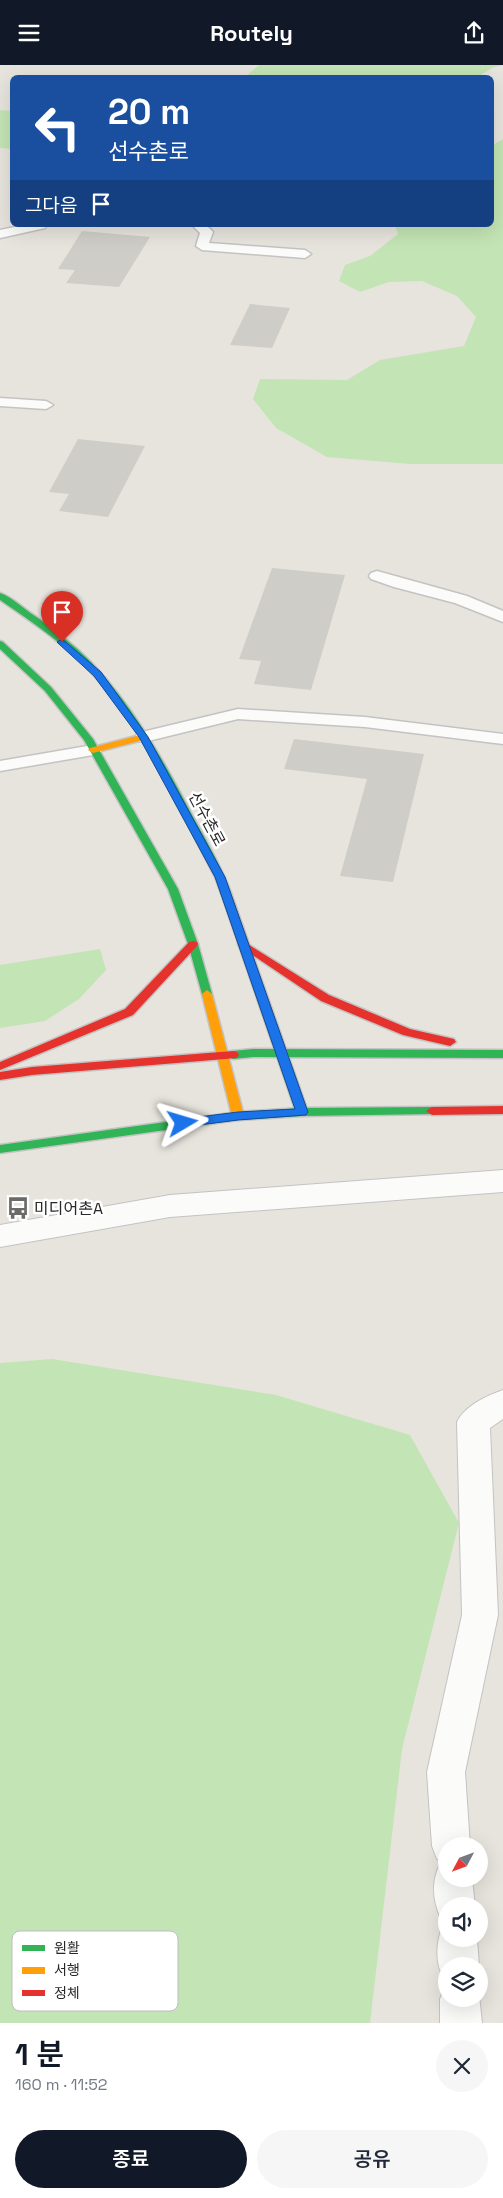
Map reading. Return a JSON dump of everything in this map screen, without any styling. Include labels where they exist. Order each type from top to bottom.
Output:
[{"type":"street","name":"선수촌로","points":[[0,596],[50,631],[97,674],[144,737],[220,877],[302,1112]]},
{"type":"street","points":[[0,644],[48,689],[88,739],[174,889],[193,944],[224,1055],[238,1116]]},
{"type":"street","points":[[93,750],[144,737]]},
{"type":"street","points":[[243,943],[325,998],[407,1032],[500,1054]]},
{"type":"street","points":[[0,1066],[129,1012],[193,944]]},
{"type":"street","points":[[0,1077],[32,1071],[281,1052],[500,1054]]},
{"type":"street","points":[[0,1149],[238,1116],[302,1112],[503,1110]]},
{"type":"street","points":[[0,1236],[170,1206],[503,1181]]},
{"type":"street","points":[[450,1837],[446,1772],[480,1615],[473,1422],[503,1403]]},
{"type":"street","points":[[460,2007],[461,2023]]},
{"type":"lane","points":[[0,234],[32,227]]},
{"type":"lane","points":[[201,227],[207,231],[202,246],[305,254]]},
{"type":"lane","points":[[0,402],[46,405]]},
{"type":"lane","points":[[377,576],[461,599],[503,617]]},
{"type":"lane","points":[[144,737],[238,714],[365,722],[503,739]]},
{"type":"lane","points":[[0,766],[93,750]]},
{"type":"green space","points":[[259,65],[503,65],[492,68],[481,75],[247,75]]},
{"type":"green space","points":[[0,110],[10,111],[10,149],[0,148]]},
{"type":"green space","points":[[503,139],[503,464],[411,464],[327,457],[276,428],[253,399],[260,379],[347,380],[380,360],[464,346],[476,317],[457,296],[422,281],[389,282],[360,292],[339,281],[345,265],[370,256],[398,234],[396,227],[494,227],[494,144]]},
{"type":"green space","points":[[100,949],[106,970],[79,999],[45,1021],[0,1028],[0,965]]},
{"type":"green space","points":[[52,1359],[276,1395],[410,1435],[459,1523],[402,1749],[370,2023],[0,2023],[0,1363]]},
{"type":"building","points":[[82,231],[150,237],[119,287],[66,283],[75,270],[58,269]]},
{"type":"building","points":[[250,304],[290,308],[272,348],[230,345]]},
{"type":"building","points":[[78,439],[145,446],[108,517],[59,511],[69,494],[49,492]]},
{"type":"building","points":[[272,568],[345,575],[311,690],[254,684],[261,661],[239,659]]},
{"type":"building","points":[[294,739],[424,754],[393,882],[340,876],[367,779],[284,769]]},
{"type":"traffic: fast","points":[[0,596],[52,633],[76,653],[98,675],[116,698],[149,747],[179,799],[220,877],[226,893]]},
{"type":"traffic: fast","points":[[0,644],[48,689],[88,739],[173,889],[193,944],[207,994]]},
{"type":"traffic: fast","points":[[233,1055],[253,1053],[503,1054]]},
{"type":"traffic: fast","points":[[0,1149],[238,1116],[302,1112],[432,1111]]},
{"type":"traffic: slow","points":[[93,750],[144,737]]},
{"type":"traffic: slow","points":[[226,893],[302,1112]]},
{"type":"traffic: slow","points":[[207,994],[238,1116]]},
{"type":"traffic: jam","points":[[0,1066],[129,1012],[193,944]]},
{"type":"traffic: jam","points":[[243,944],[325,998],[407,1032],[450,1042]]},
{"type":"traffic: jam","points":[[0,1076],[32,1071],[233,1055]]},
{"type":"traffic: jam","points":[[432,1111],[503,1110]]},
{"type":"place","name":"미디어촌A","points":[[18,1208]]},
{"type":"route","points":[[62,642],[97,674],[144,737],[220,877],[302,1112],[238,1116],[183,1123]]}]
